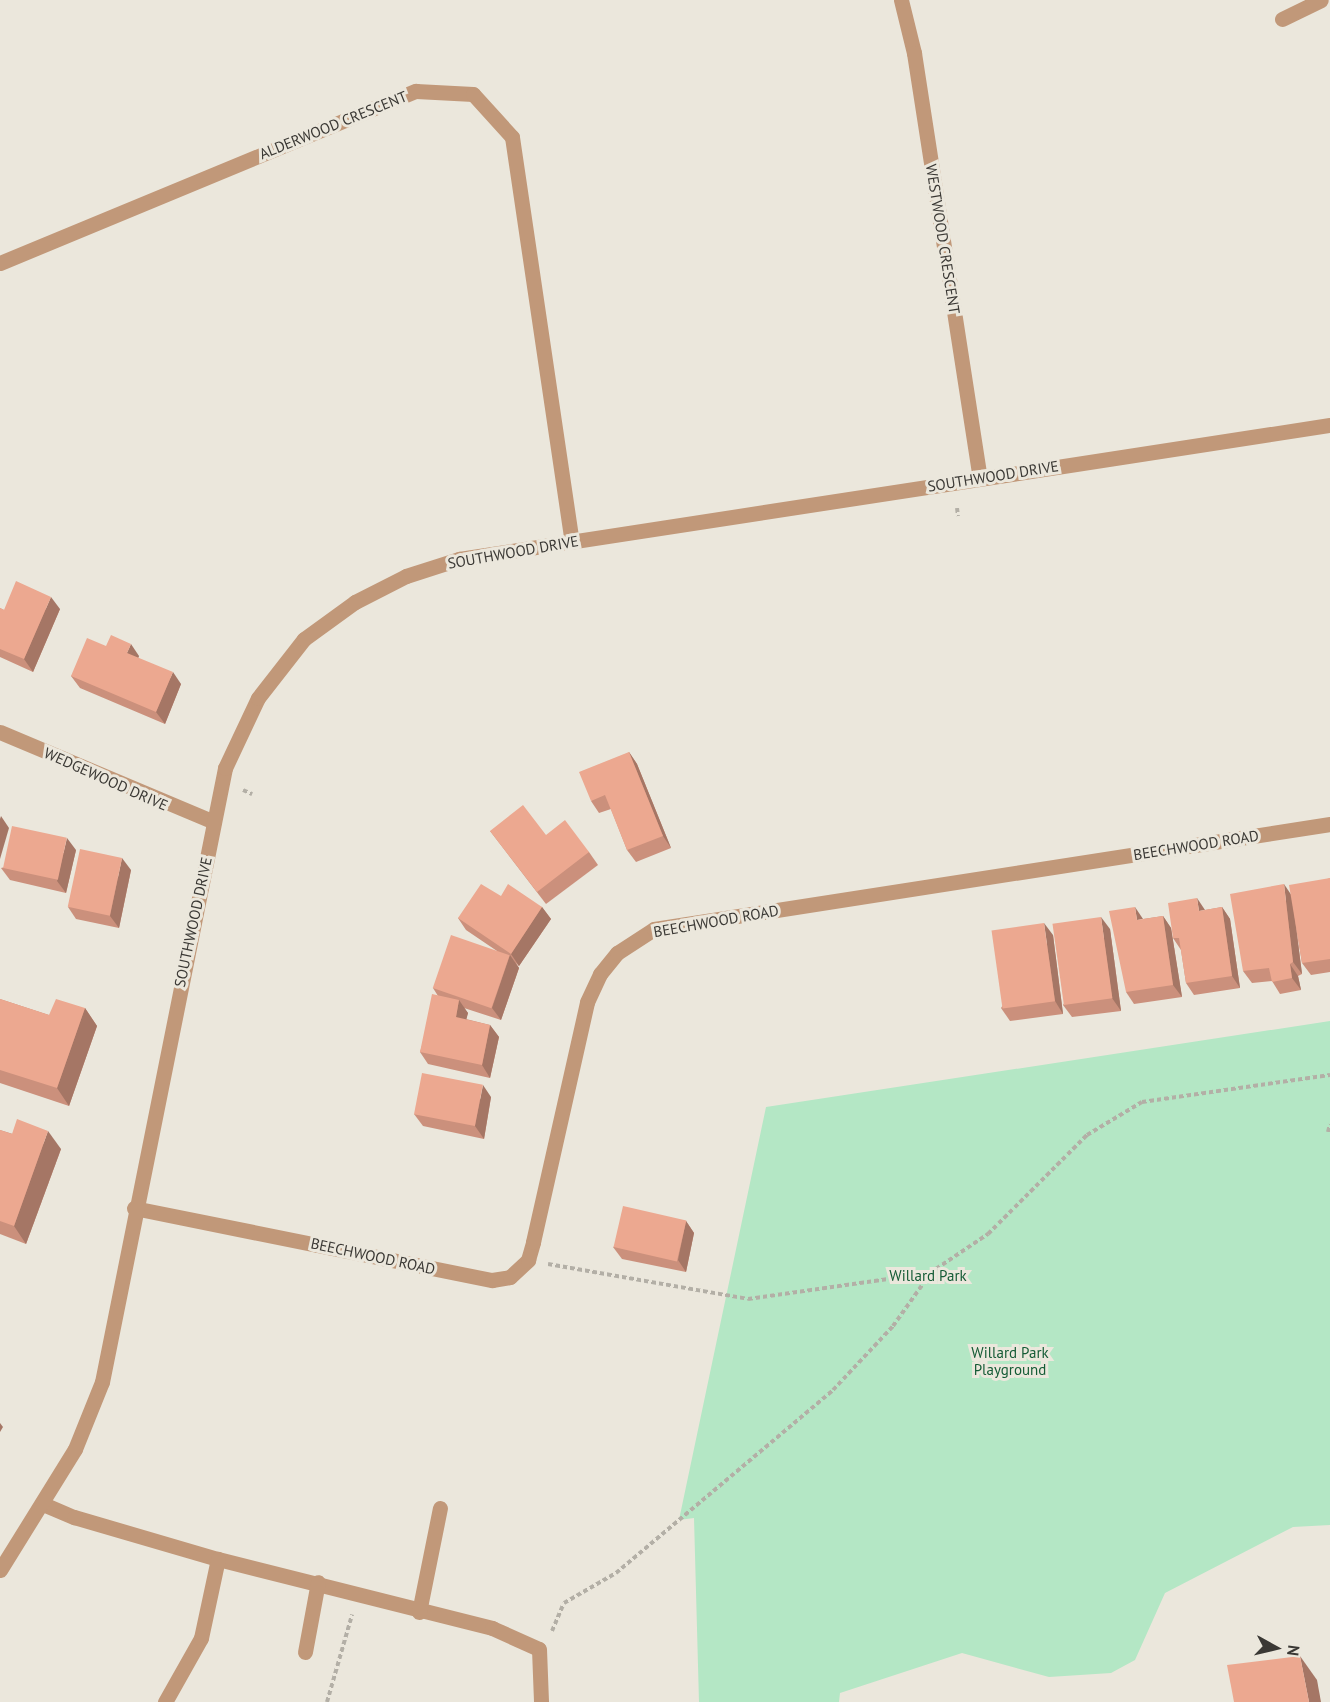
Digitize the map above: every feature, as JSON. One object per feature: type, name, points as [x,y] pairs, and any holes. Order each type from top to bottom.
[{"type":"street","name":"WESTWOOD CRESCENT","points":[[901,0],[914,53],[980,478]]},
{"type":"street","points":[[1282,19],[1321,0]]},
{"type":"street","name":"ALDERWOOD CRESCENT","points":[[0,263],[416,91],[473,94],[512,137],[572,541]]},
{"type":"street","name":"SOUTHWOOD DRIVE","points":[[0,1570],[44,1503],[75,1449],[102,1382],[134,1208],[225,768],[258,698],[304,639],[355,602],[406,576],[459,559],[1330,425]]},
{"type":"street","name":"WEDGEWOOD DRIVE","points":[[0,732],[214,822]]},
{"type":"street","name":"BEECHWOOD ROAD","points":[[134,1208],[492,1280],[510,1277],[528,1260],[587,1002],[600,974],[617,953],[654,929],[1330,824]]},
{"type":"street","points":[[44,1503],[74,1517],[218,1560],[318,1582],[419,1612],[492,1628],[539,1649],[541,1702]]},
{"type":"street","points":[[419,1612],[440,1508]]},
{"type":"street","points":[[165,1702],[201,1638],[218,1560]]},
{"type":"street","points":[[305,1652],[318,1582]]},
{"type":"path","points":[[957,508],[958,516]]},
{"type":"path","points":[[242,789],[252,794]]},
{"type":"path","points":[[539,1649],[557,1624],[564,1603],[615,1573],[833,1390],[893,1326],[930,1273],[987,1234],[1087,1135],[1142,1102],[1330,1075]]},
{"type":"path","points":[[1328,1132],[1330,1124]]},
{"type":"path","points":[[528,1260],[748,1299],[930,1273]]},
{"type":"path","points":[[327,1702],[358,1594]]},
{"type":"green space","name":"Willard Park","points":[[1330,1021],[1330,1525],[1293,1527],[1165,1593],[1135,1660],[1111,1673],[1049,1677],[962,1653],[840,1693],[839,1702],[699,1702],[694,1518],[679,1520],[766,1107]]},
{"type":"building","points":[[16,581],[51,597],[24,659],[0,649],[0,608],[4,610]]},
{"type":"building","points":[[111,635],[131,644],[127,653],[173,672],[156,712],[71,676],[87,638],[106,646]]},
{"type":"building","points":[[629,752],[663,836],[627,850],[605,795],[591,801],[579,772]]},
{"type":"building","points":[[523,805],[546,835],[565,820],[589,852],[537,892],[490,831]]},
{"type":"building","points":[[12,826],[67,838],[58,880],[3,868]]},
{"type":"building","points":[[80,849],[122,858],[110,916],[68,907]]},
{"type":"building","points":[[1330,878],[1330,959],[1302,963],[1289,885]]},
{"type":"building","points":[[481,884],[501,896],[508,884],[542,907],[511,954],[458,918]]},
{"type":"building","points":[[1284,884],[1293,962],[1290,964],[1292,978],[1272,982],[1269,968],[1243,971],[1230,894]]},
{"type":"building","points":[[1197,898],[1199,911],[1222,907],[1232,976],[1186,983],[1179,938],[1173,938],[1168,903]]},
{"type":"building","points":[[1135,907],[1137,920],[1163,916],[1173,985],[1126,992],[1109,911]]},
{"type":"building","points":[[1101,917],[1112,998],[1064,1005],[1052,924]]},
{"type":"building","points":[[1044,923],[1055,1001],[1003,1009],[992,930]]},
{"type":"building","points":[[451,935],[510,955],[491,1008],[433,988]]},
{"type":"building","points":[[432,994],[459,1000],[456,1017],[490,1025],[482,1065],[420,1052]]},
{"type":"building","points":[[0,999],[49,1015],[56,999],[85,1008],[57,1088],[0,1070]]},
{"type":"building","points":[[422,1073],[483,1085],[475,1126],[414,1114]]},
{"type":"building","points":[[17,1119],[48,1131],[14,1226],[0,1221],[0,1130],[12,1134]]},
{"type":"building","points":[[623,1206],[686,1221],[677,1262],[614,1247]]},
{"type":"building","points":[[1300,1656],[1309,1702],[1234,1702],[1227,1665]]},
{"type":"park label","name":"Willard Park Playground","points":[[1010,1360]]}]
